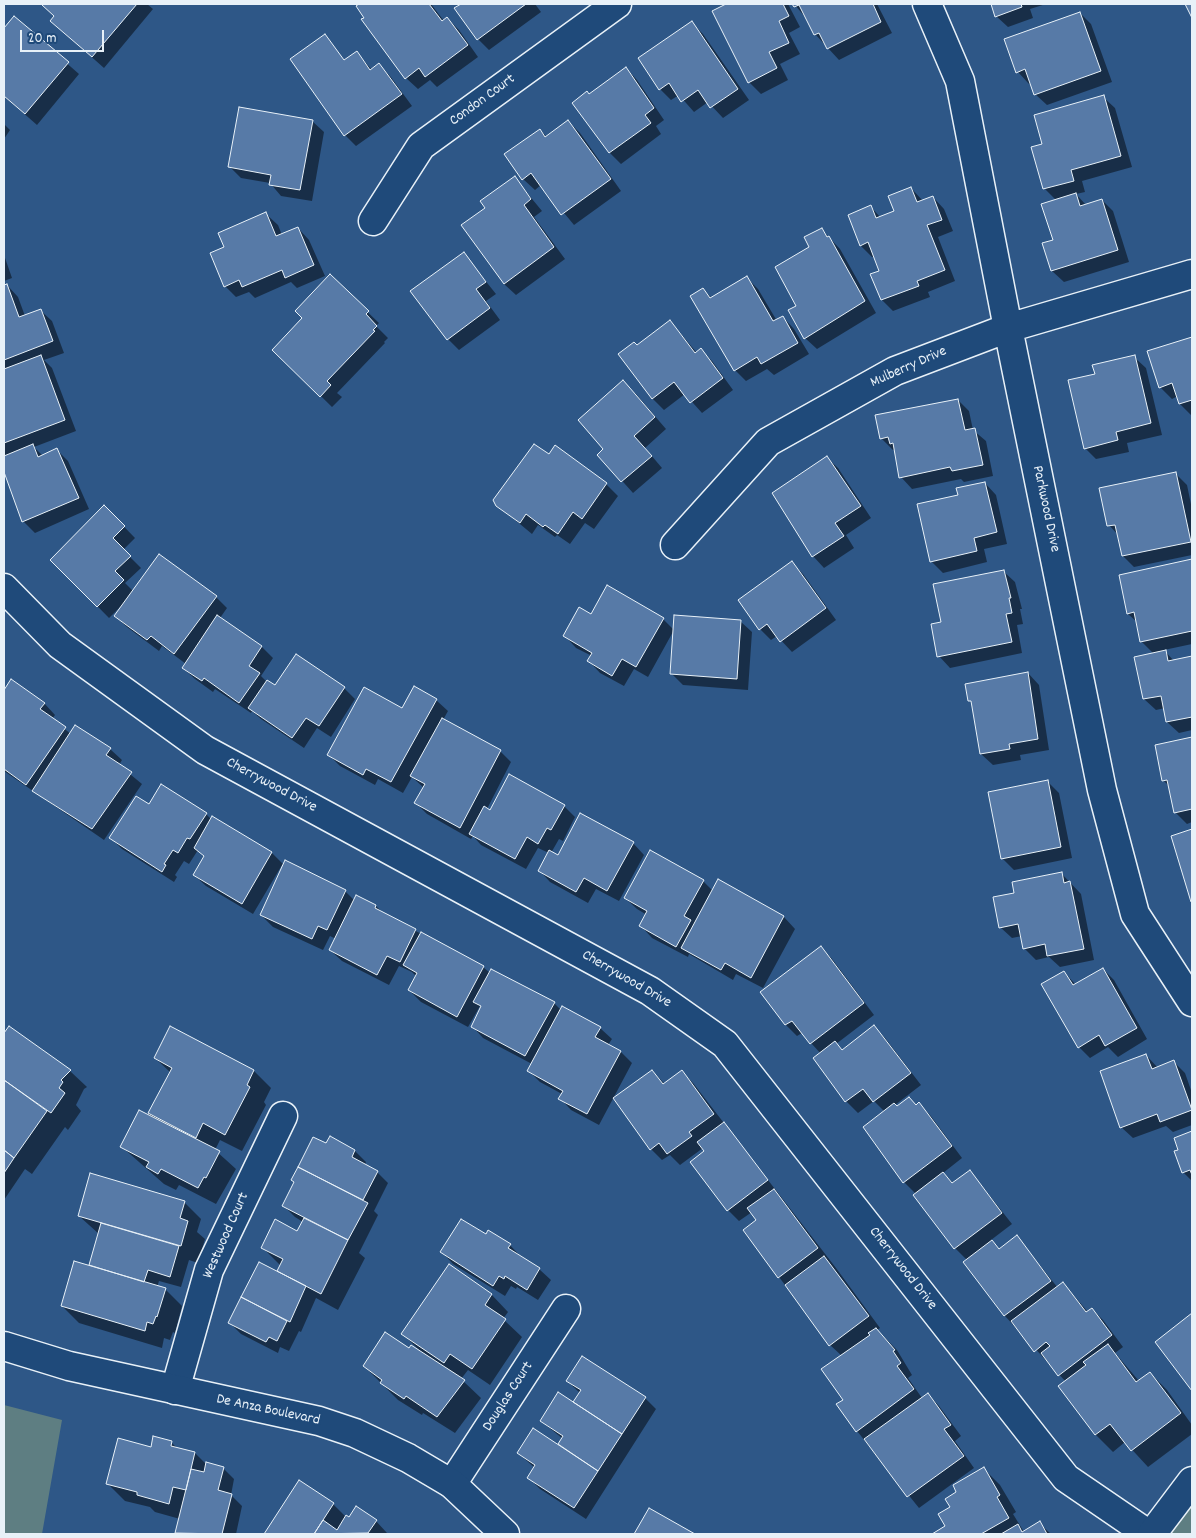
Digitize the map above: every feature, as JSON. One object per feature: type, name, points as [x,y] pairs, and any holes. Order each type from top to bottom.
[{"type":"street","name":"Condon Court","points":[[374,221],[420,146],[617,4]]},
{"type":"street","name":"Parkwood Drive","points":[[927,4],[960,82],[1102,790],[1135,914],[1192,1002]]},
{"type":"street","name":"Mulberry Drive","points":[[675,545],[768,442],[895,371],[1008,328],[1192,274]]},
{"type":"street","name":"Cherrywood Drive","points":[[4,588],[60,645],[205,750],[650,991],[725,1044],[1066,1478],[1148,1534]]},
{"type":"street","name":"Westwood Court","points":[[175,1390],[209,1270],[283,1116]]},
{"type":"street","name":"Douglas Court","points":[[452,1484],[566,1309]]},
{"type":"street","name":"De Anza Boulevard","points":[[4,1346],[69,1366],[319,1421],[354,1432],[408,1458],[452,1484],[505,1534]]},
{"type":"street","points":[[1152,1534],[1192,1481]]},
{"type":"green space","points":[[4,1405],[62,1420],[42,1534],[4,1534]]},
{"type":"green space","points":[[1192,1481],[1192,1534],[1152,1534]]},
{"type":"building","points":[[43,4],[137,4],[92,57],[50,21],[54,16]]},
{"type":"building","points":[[359,4],[429,4],[442,21],[447,17],[468,45],[425,77],[419,68],[405,79],[361,19],[364,18],[356,6]]},
{"type":"building","points":[[461,4],[526,4],[477,40],[454,8]]},
{"type":"building","points":[[726,4],[783,4],[789,16],[779,21],[789,43],[769,52],[777,68],[748,83],[712,11]]},
{"type":"building","points":[[792,4],[873,4],[881,22],[827,49],[819,33],[814,35],[799,5],[794,7]]},
{"type":"building","points":[[991,4],[1021,4],[1022,7],[995,17]]},
{"type":"building","points":[[1185,4],[1192,4],[1192,18]]},
{"type":"building","points":[[1080,12],[1101,71],[1034,95],[1025,69],[1016,73],[1004,39]]},
{"type":"building","points":[[14,16],[69,62],[25,114],[4,96],[4,28]]},
{"type":"building","points":[[692,21],[738,89],[710,108],[698,90],[681,102],[669,83],[659,90],[638,58]]},
{"type":"building","points":[[325,34],[344,60],[357,51],[370,70],[379,63],[402,94],[344,136],[290,59]]},
{"type":"building","points":[[626,67],[654,108],[645,115],[651,123],[609,153],[572,103],[587,91],[589,94]]},
{"type":"building","points":[[1104,95],[1121,156],[1071,170],[1074,181],[1043,189],[1031,147],[1042,144],[1034,115]]},
{"type":"building","points":[[239,107],[313,120],[300,190],[269,185],[271,175],[228,167]]},
{"type":"building","points":[[568,120],[611,179],[561,215],[531,173],[522,180],[504,154],[540,129],[545,137]]},
{"type":"building","points":[[515,176],[531,199],[524,205],[554,247],[504,284],[461,225],[485,208],[480,201]]},
{"type":"building","points":[[911,187],[917,202],[933,196],[942,220],[927,225],[945,270],[917,281],[919,286],[881,300],[870,274],[879,271],[868,242],[860,246],[848,215],[871,205],[876,218],[894,211],[888,196]]},
{"type":"building","points":[[1076,193],[1080,206],[1102,199],[1118,250],[1051,271],[1042,243],[1053,240],[1041,204]]},
{"type":"building","points":[[266,212],[276,236],[298,227],[314,265],[285,278],[282,270],[242,287],[239,280],[224,287],[210,253],[224,247],[218,233]]},
{"type":"building","points":[[822,228],[827,237],[829,236],[865,301],[804,339],[788,310],[796,306],[775,267],[809,247],[804,237]]},
{"type":"building","points":[[464,252],[486,282],[476,289],[490,308],[447,340],[410,291]]},
{"type":"building","points":[[330,274],[369,311],[366,314],[377,326],[373,330],[375,331],[327,381],[331,385],[320,397],[272,350],[302,318],[295,311]]},
{"type":"building","points":[[747,276],[773,321],[783,316],[798,343],[761,364],[757,357],[734,371],[690,296],[703,288],[710,298]]},
{"type":"building","points":[[7,284],[19,317],[41,309],[53,341],[4,360],[4,285]]},
{"type":"building","points":[[670,320],[695,353],[701,348],[723,378],[690,403],[674,382],[652,399],[618,354],[634,342],[637,345]]},
{"type":"building","points":[[1192,337],[1192,400],[1179,404],[1172,383],[1159,388],[1147,351]]},
{"type":"building","points":[[41,355],[65,420],[4,443],[4,369]]},
{"type":"building","points":[[1135,355],[1151,423],[1116,432],[1118,440],[1084,449],[1068,380],[1095,374],[1092,365]]},
{"type":"building","points":[[623,380],[655,417],[634,436],[652,456],[621,482],[597,455],[603,449],[578,420]]},
{"type":"building","points":[[958,399],[965,430],[975,428],[983,465],[952,471],[950,467],[899,478],[893,443],[890,444],[888,437],[880,439],[875,415]]},
{"type":"building","points":[[33,444],[38,457],[57,448],[79,498],[22,522],[4,472],[4,456]]},
{"type":"building","points":[[534,444],[549,454],[555,445],[607,483],[582,519],[573,512],[558,534],[545,525],[543,527],[526,514],[520,523],[496,506],[493,500]]},
{"type":"building","points":[[827,456],[861,506],[835,523],[844,536],[812,557],[772,493]]},
{"type":"building","points":[[1176,472],[1191,542],[1122,556],[1115,525],[1107,526],[1099,488]]},
{"type":"building","points":[[985,482],[997,532],[974,538],[977,551],[930,562],[917,504],[958,495],[956,488]]},
{"type":"building","points":[[104,505],[125,526],[113,538],[131,556],[115,571],[124,580],[97,607],[50,560]]},
{"type":"building","points":[[159,554],[217,596],[174,654],[151,636],[147,640],[114,616]]},
{"type":"building","points":[[1192,559],[1192,631],[1140,642],[1134,612],[1127,614],[1119,575]]},
{"type":"building","points":[[792,561],[826,608],[780,642],[767,624],[759,630],[738,600]]},
{"type":"building","points":[[1004,570],[1011,598],[1009,598],[1012,613],[1006,614],[1012,642],[937,657],[931,624],[941,622],[933,584]]},
{"type":"building","points":[[607,585],[664,618],[636,667],[622,659],[612,676],[587,661],[592,653],[563,636],[579,607],[591,614]]},
{"type":"building","points":[[217,615],[262,646],[249,666],[260,673],[239,703],[204,678],[202,681],[182,668]]},
{"type":"building","points":[[674,615],[741,620],[737,679],[670,674]]},
{"type":"building","points":[[1166,650],[1168,661],[1192,656],[1192,717],[1166,722],[1161,696],[1143,699],[1134,657]]},
{"type":"building","points":[[296,654],[345,687],[319,726],[306,718],[292,738],[248,708],[267,680],[275,685]]},
{"type":"building","points":[[1028,672],[1038,739],[1009,744],[1010,749],[980,754],[971,701],[968,701],[965,684]]},
{"type":"building","points":[[11,679],[45,703],[40,709],[66,727],[26,785],[4,769],[4,690]]},
{"type":"building","points":[[414,686],[437,699],[391,782],[366,769],[363,775],[327,755],[364,687],[402,708]]},
{"type":"building","points":[[442,718],[501,750],[460,828],[414,803],[425,784],[410,776]]},
{"type":"building","points":[[75,725],[111,748],[106,755],[132,772],[92,829],[32,791]]},
{"type":"building","points":[[1192,737],[1192,809],[1174,813],[1167,780],[1162,781],[1155,745]]},
{"type":"building","points":[[509,774],[565,805],[551,830],[547,828],[538,844],[527,837],[515,859],[469,834],[484,806],[490,810]]},
{"type":"building","points":[[1048,780],[1061,847],[1001,859],[988,792]]},
{"type":"building","points":[[161,784],[207,813],[190,839],[187,838],[178,853],[173,850],[164,864],[166,865],[162,872],[109,838],[136,796],[149,804]]},
{"type":"building","points":[[580,813],[634,842],[607,891],[584,878],[576,892],[538,871],[549,850],[558,855]]},
{"type":"building","points":[[212,816],[272,852],[242,904],[193,875],[204,856],[194,848]]},
{"type":"building","points":[[1192,829],[1192,902],[1191,902],[1171,836]]},
{"type":"building","points":[[650,850],[704,880],[684,916],[691,920],[676,947],[639,926],[647,911],[624,898]]},
{"type":"building","points":[[285,860],[346,890],[327,930],[318,926],[312,939],[260,915]]},
{"type":"building","points":[[1062,872],[1064,883],[1070,881],[1084,949],[1047,956],[1045,944],[1023,949],[1018,924],[999,928],[993,897],[1014,893],[1012,882]]},
{"type":"building","points":[[718,879],[784,916],[751,978],[725,963],[721,970],[681,948]]},
{"type":"building","points":[[356,895],[376,905],[375,908],[416,929],[400,962],[387,956],[377,975],[329,950]]},
{"type":"building","points":[[421,932],[484,966],[457,1017],[408,990],[417,973],[403,965]]},
{"type":"building","points":[[821,946],[864,1003],[810,1044],[792,1021],[785,1025],[760,992]]},
{"type":"building","points":[[1103,968],[1137,1028],[1105,1046],[1099,1035],[1078,1048],[1041,984],[1064,971],[1073,985]]},
{"type":"building","points":[[491,969],[555,1002],[525,1056],[471,1027],[481,1006],[473,1002]]},
{"type":"building","points":[[562,1006],[601,1027],[595,1037],[621,1051],[587,1114],[558,1099],[563,1091],[527,1071]]},
{"type":"building","points":[[874,1025],[911,1073],[873,1102],[863,1089],[845,1102],[813,1058],[835,1041],[842,1050]]},
{"type":"building","points":[[9,1026],[71,1070],[61,1080],[63,1082],[59,1088],[65,1093],[51,1113],[4,1080],[4,1033]]},
{"type":"building","points":[[170,1026],[254,1070],[247,1085],[250,1087],[225,1135],[203,1123],[196,1138],[148,1113],[172,1068],[154,1058]]},
{"type":"building","points":[[1146,1054],[1152,1069],[1174,1060],[1192,1110],[1160,1122],[1157,1114],[1120,1128],[1100,1071]]},
{"type":"building","points":[[652,1070],[663,1084],[682,1070],[714,1114],[689,1132],[692,1136],[667,1154],[659,1143],[650,1150],[613,1098]]},
{"type":"building","points":[[4,1080],[47,1111],[14,1158],[4,1150]]},
{"type":"building","points":[[909,1097],[916,1105],[919,1102],[952,1146],[903,1183],[863,1127],[894,1103],[897,1106]]},
{"type":"building","points":[[139,1110],[220,1151],[206,1178],[204,1177],[198,1188],[161,1169],[158,1174],[146,1167],[149,1162],[120,1147]]},
{"type":"building","points":[[724,1122],[768,1180],[727,1211],[690,1162],[704,1151],[697,1142]]},
{"type":"building","points":[[1192,1131],[1192,1175],[1190,1170],[1182,1173],[1174,1151],[1178,1150],[1174,1138]]},
{"type":"building","points":[[330,1136],[355,1150],[352,1157],[378,1171],[363,1200],[298,1167],[313,1137],[326,1143]]},
{"type":"building","points":[[4,1150],[14,1158],[4,1173]]},
{"type":"building","points":[[298,1167],[368,1203],[348,1240],[282,1206],[294,1182],[291,1180]]},
{"type":"building","points":[[970,1170],[1002,1213],[954,1249],[913,1195],[943,1172],[952,1183]]},
{"type":"building","points":[[90,1173],[185,1201],[180,1218],[188,1221],[181,1246],[78,1216]]},
{"type":"building","points":[[774,1189],[818,1248],[778,1278],[743,1230],[756,1220],[747,1208]]},
{"type":"building","points":[[304,1218],[348,1240],[321,1294],[277,1271],[283,1259],[261,1248],[275,1219],[297,1231]]},
{"type":"building","points":[[461,1219],[486,1234],[488,1230],[511,1244],[508,1248],[540,1268],[527,1290],[505,1276],[504,1279],[499,1276],[493,1286],[440,1252]]},
{"type":"building","points":[[101,1223],[179,1246],[170,1277],[148,1270],[144,1282],[89,1265]]},
{"type":"building","points":[[1017,1235],[1051,1281],[1004,1316],[963,1262],[992,1240],[999,1249]]},
{"type":"building","points":[[824,1256],[869,1316],[829,1346],[785,1285]]},
{"type":"building","points":[[74,1261],[166,1288],[153,1324],[147,1322],[145,1331],[61,1306]]},
{"type":"building","points":[[259,1262],[306,1286],[290,1322],[241,1297]]},
{"type":"building","points":[[449,1264],[492,1294],[485,1305],[506,1319],[472,1369],[450,1354],[444,1363],[401,1334]]},
{"type":"building","points":[[1063,1282],[1086,1312],[1092,1308],[1112,1335],[1058,1376],[1041,1353],[1050,1346],[1046,1342],[1034,1352],[1011,1321]]},
{"type":"building","points":[[241,1297],[287,1321],[277,1341],[269,1337],[266,1342],[228,1323]]},
{"type":"building","points":[[1192,1313],[1192,1391],[1155,1342]]},
{"type":"building","points":[[876,1328],[895,1350],[893,1351],[901,1363],[897,1366],[914,1389],[856,1432],[836,1404],[843,1400],[821,1369],[870,1335],[868,1333]]},
{"type":"building","points":[[385,1332],[409,1348],[411,1345],[465,1380],[437,1417],[406,1396],[404,1399],[380,1383],[382,1380],[363,1366]]},
{"type":"building","points":[[1108,1344],[1136,1382],[1150,1372],[1181,1413],[1131,1451],[1110,1424],[1095,1435],[1058,1386],[1086,1365],[1083,1362]]},
{"type":"building","points":[[582,1356],[646,1397],[622,1434],[573,1402],[581,1390],[566,1381]]},
{"type":"building","points":[[558,1392],[622,1434],[598,1471],[558,1444],[563,1436],[540,1421]]},
{"type":"building","points":[[928,1393],[951,1425],[944,1429],[964,1456],[907,1497],[864,1439]]},
{"type":"building","points":[[533,1428],[598,1471],[574,1508],[527,1478],[535,1465],[517,1453]]},
{"type":"building","points":[[153,1436],[172,1441],[171,1446],[195,1452],[186,1490],[173,1487],[169,1504],[137,1495],[137,1492],[106,1484],[118,1438],[151,1447]]},
{"type":"building","points":[[206,1462],[224,1467],[218,1490],[232,1494],[222,1534],[175,1533],[191,1469],[204,1472]]},
{"type":"building","points":[[984,1467],[1000,1495],[997,1497],[1009,1518],[981,1534],[932,1534],[945,1526],[938,1514],[950,1507],[945,1499],[956,1492],[953,1485]]},
{"type":"building","points":[[299,1480],[334,1503],[314,1534],[264,1534]]},
{"type":"building","points":[[356,1506],[377,1520],[368,1533],[314,1534],[323,1520],[337,1530],[346,1515],[349,1517]]},
{"type":"building","points":[[649,1508],[695,1534],[634,1534]]},
{"type":"building","points":[[1040,1521],[1047,1534],[1001,1534],[1018,1524],[1022,1532]]}]
